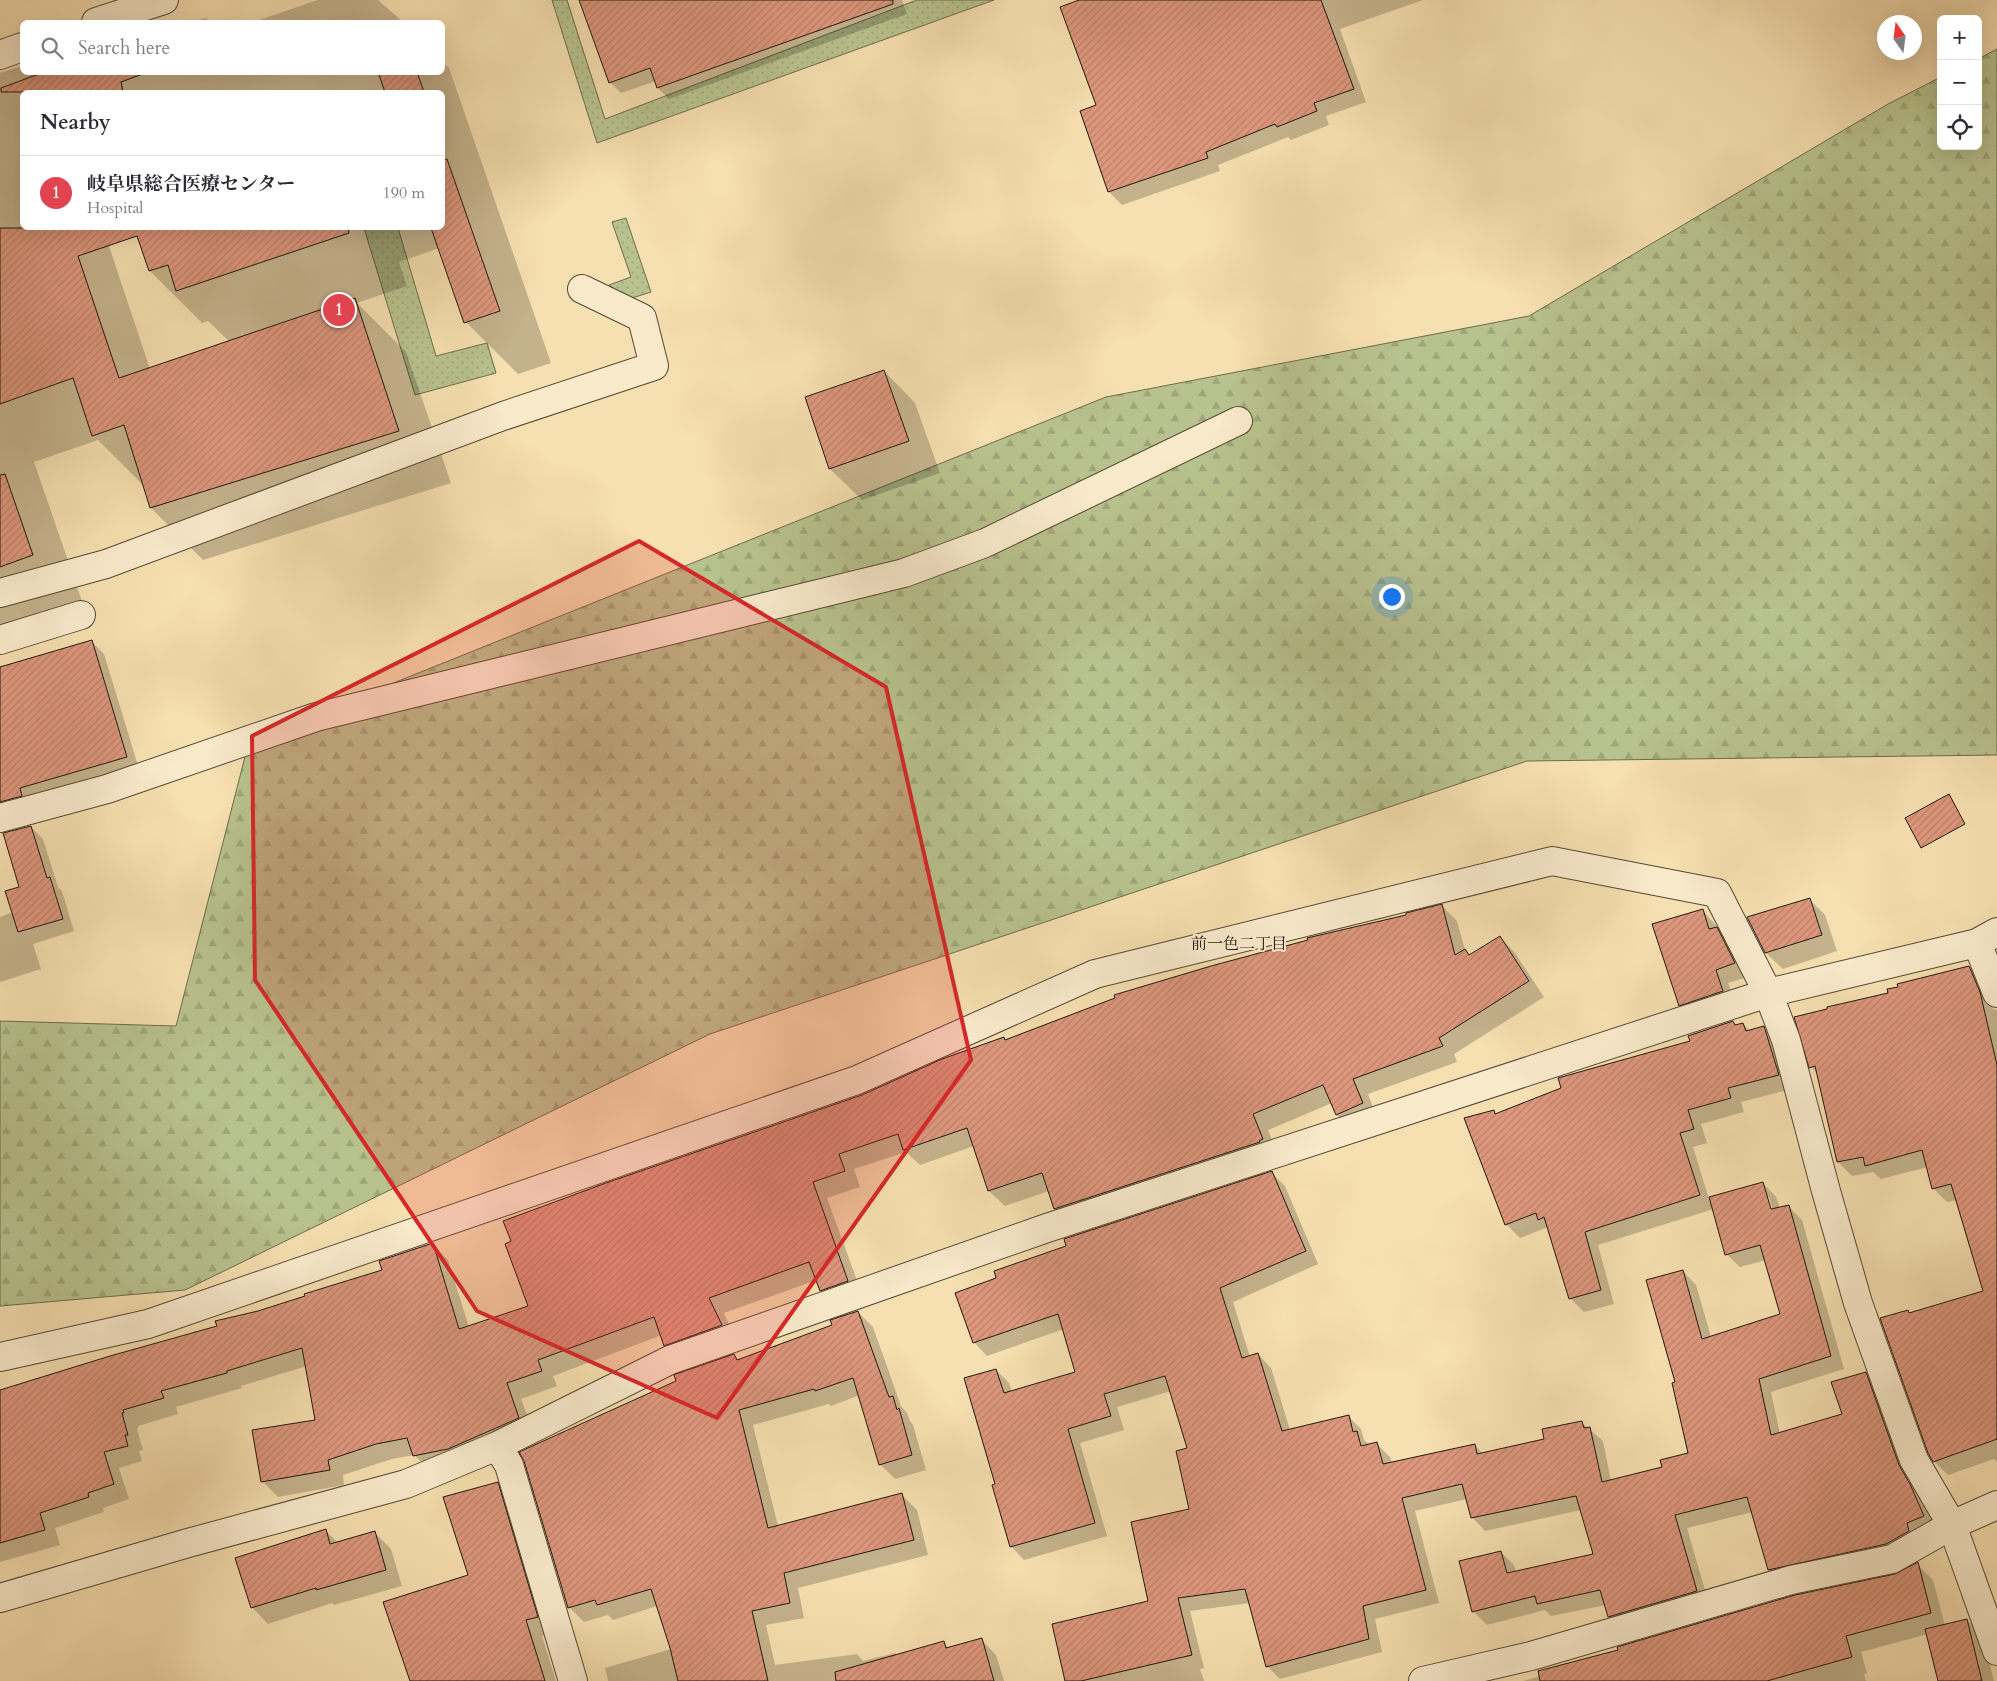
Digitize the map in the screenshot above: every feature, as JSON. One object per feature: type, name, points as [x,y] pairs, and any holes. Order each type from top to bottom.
[{"type":"street","points":[[102,20],[164,0]]},
{"type":"street","points":[[0,54],[20,48]]},
{"type":"street","points":[[0,594],[106,564],[503,416],[654,366],[642,318],[582,289]]},
{"type":"street","points":[[0,818],[107,789],[316,717],[904,573],[985,543],[1238,421]]},
{"type":"street","points":[[0,640],[80,615]]},
{"type":"street","points":[[0,1357],[148,1324],[857,1080],[1095,974],[1552,861],[1718,893],[1768,993],[1786,1040],[1858,1303],[1914,1460],[1952,1525],[1997,1651]]},
{"type":"street","points":[[0,1598],[188,1543],[406,1484],[497,1446],[670,1360],[1047,1228],[1768,993],[1987,937],[1997,993]]},
{"type":"street","points":[[497,1446],[509,1465],[573,1681]]},
{"type":"street","points":[[1430,1680],[1531,1656],[1791,1580],[1892,1559],[1952,1525],[1997,1505]]},
{"type":"highlighted area","points":[[639,541],[886,687],[971,1060],[717,1418],[477,1311],[255,980],[252,736]]},
{"type":"green space","points":[[552,0],[567,0],[605,119],[917,0],[994,0],[597,143]]},
{"type":"green space","points":[[1997,49],[1997,755],[1527,761],[710,1034],[185,1290],[0,1306],[0,1021],[176,1026],[249,741],[1106,397],[1529,316],[1888,104],[1937,79],[1937,150],[1982,150],[1982,57]]},
{"type":"green space","points":[[626,218],[651,292],[629,299],[609,285],[631,277],[612,222]]},
{"type":"green space","points":[[365,230],[399,230],[436,356],[487,343],[496,373],[415,395]]},
{"type":"building","points":[[579,0],[893,0],[893,4],[657,88],[650,68],[609,83]]},
{"type":"building","points":[[1079,0],[1321,0],[1354,89],[1314,103],[1317,111],[1277,127],[1275,124],[1206,152],[1208,158],[1108,192],[1080,111],[1096,105],[1060,7]]},
{"type":"building","points":[[36,75],[140,75],[121,82],[123,90],[20,90],[20,92],[1,92],[1,88]]},
{"type":"building","points":[[379,75],[418,75],[423,90],[384,90]]},
{"type":"building","points":[[445,159],[447,159],[500,311],[464,323],[432,230],[445,230]]},
{"type":"building","points":[[0,228],[20,228],[20,230],[348,230],[349,233],[176,291],[168,265],[149,271],[137,236],[78,256],[119,378],[355,298],[399,431],[150,508],[124,425],[92,436],[73,378],[0,404]]},
{"type":"building","points":[[884,370],[909,441],[829,469],[805,397]]},
{"type":"building","points":[[5,474],[33,555],[0,567],[0,475]]},
{"type":"building","points":[[92,640],[127,757],[20,788],[22,796],[0,802],[0,667]]},
{"type":"building","points":[[1949,794],[1965,824],[1921,848],[1905,818]]},
{"type":"building","points":[[31,826],[47,878],[50,877],[63,919],[18,932],[5,891],[19,887],[3,833]]},
{"type":"building","points":[[1810,898],[1822,935],[1765,953],[1747,917]]},
{"type":"building","points":[[1442,904],[1455,955],[1465,949],[1469,955],[1500,936],[1529,981],[1439,1038],[1443,1046],[1353,1079],[1363,1103],[1336,1115],[1323,1085],[1253,1114],[1263,1139],[1260,1142],[1054,1209],[1042,1173],[988,1191],[967,1128],[903,1150],[898,1134],[839,1154],[845,1171],[813,1182],[848,1281],[820,1291],[809,1262],[709,1298],[722,1325],[664,1346],[654,1317],[538,1360],[542,1371],[507,1383],[519,1418],[448,1449],[413,1456],[407,1438],[376,1444],[328,1460],[330,1470],[261,1482],[252,1430],[315,1420],[302,1348],[227,1371],[227,1373],[161,1391],[164,1398],[123,1410],[124,1413],[122,1413],[128,1435],[125,1435],[128,1446],[104,1452],[114,1484],[88,1493],[89,1497],[40,1513],[45,1530],[0,1543],[0,1390],[217,1326],[215,1321],[258,1311],[305,1296],[304,1294],[382,1270],[379,1261],[433,1243],[459,1329],[528,1306],[505,1244],[511,1241],[503,1221],[606,1183],[862,1095],[942,1059],[1004,1037],[1005,1040],[1115,998],[1114,995],[1308,940],[1307,938],[1406,915],[1406,913]]},
{"type":"building","points":[[1703,909],[1709,929],[1717,927],[1735,963],[1716,970],[1723,991],[1679,1006],[1652,924]]},
{"type":"building","points":[[1969,966],[1980,992],[1997,1065],[1997,1439],[1933,1462],[1928,1453],[1880,1318],[1908,1310],[1909,1313],[1983,1291],[1951,1184],[1932,1189],[1922,1150],[1865,1166],[1863,1157],[1837,1162],[1815,1066],[1809,1068],[1794,1017],[1827,1009],[1827,1007],[1888,993],[1887,989],[1898,987],[1897,984]]},
{"type":"building","points":[[1733,1021],[1735,1025],[1743,1023],[1746,1031],[1764,1026],[1779,1075],[1728,1088],[1731,1098],[1688,1110],[1694,1129],[1680,1133],[1700,1195],[1585,1232],[1601,1290],[1569,1299],[1544,1217],[1538,1220],[1536,1213],[1505,1225],[1464,1118],[1494,1110],[1495,1114],[1561,1088],[1558,1078],[1690,1041],[1688,1036]]},
{"type":"building","points":[[1272,1171],[1306,1251],[1220,1288],[1242,1358],[1258,1353],[1282,1431],[1349,1415],[1353,1432],[1357,1431],[1361,1446],[1377,1442],[1383,1464],[1475,1444],[1477,1454],[1544,1439],[1542,1429],[1582,1421],[1584,1428],[1590,1427],[1602,1482],[1662,1467],[1660,1460],[1688,1453],[1672,1383],[1675,1382],[1646,1280],[1683,1270],[1702,1339],[1780,1314],[1760,1245],[1725,1255],[1709,1197],[1763,1182],[1771,1209],[1789,1205],[1831,1356],[1759,1379],[1771,1435],[1842,1414],[1831,1382],[1866,1372],[1899,1465],[1910,1484],[1924,1516],[1907,1523],[1909,1531],[1886,1544],[1768,1570],[1747,1497],[1675,1515],[1697,1591],[1608,1617],[1600,1590],[1537,1604],[1535,1596],[1472,1612],[1459,1561],[1501,1551],[1507,1573],[1593,1554],[1576,1496],[1471,1518],[1462,1484],[1402,1498],[1426,1590],[1363,1606],[1369,1639],[1266,1667],[1245,1589],[1178,1598],[1192,1655],[1081,1681],[1065,1681],[1052,1624],[1148,1601],[1131,1522],[1189,1509],[1176,1451],[1187,1448],[1165,1376],[1104,1394],[1111,1416],[1068,1429],[1095,1523],[1010,1547],[992,1485],[995,1484],[964,1378],[996,1369],[1004,1393],[1075,1372],[1058,1314],[973,1343],[955,1293],[996,1278],[994,1271],[1066,1246],[1064,1239]]},
{"type":"building","points":[[858,1311],[889,1397],[893,1396],[897,1410],[899,1408],[912,1455],[879,1465],[853,1378],[815,1391],[814,1389],[739,1410],[768,1528],[902,1493],[914,1540],[784,1573],[790,1603],[752,1611],[768,1681],[678,1681],[670,1648],[651,1589],[597,1605],[595,1600],[568,1608],[524,1461],[519,1452],[676,1381],[674,1375],[676,1374],[734,1354],[737,1360],[832,1325],[830,1320]]},
{"type":"building","points":[[498,1482],[538,1617],[526,1620],[545,1681],[410,1681],[383,1602],[468,1575],[443,1497]]},
{"type":"building","points":[[326,1529],[330,1544],[375,1531],[386,1570],[316,1590],[316,1588],[251,1608],[235,1558]]},
{"type":"building","points":[[1918,1562],[1931,1613],[1846,1636],[1852,1657],[1767,1681],[1540,1681],[1538,1671],[1618,1650],[1617,1647],[1795,1595],[1895,1574]]},
{"type":"building","points":[[1967,1619],[1982,1681],[1938,1681],[1925,1629]]},
{"type":"building","points":[[982,1638],[994,1681],[836,1681],[835,1672],[944,1641],[946,1648]]},
{"type":"place","name":"岐阜県総合医療センター","points":[[339,310]]},
{"type":"district","name":"前一色二丁目","points":[[1239,943]]}]
